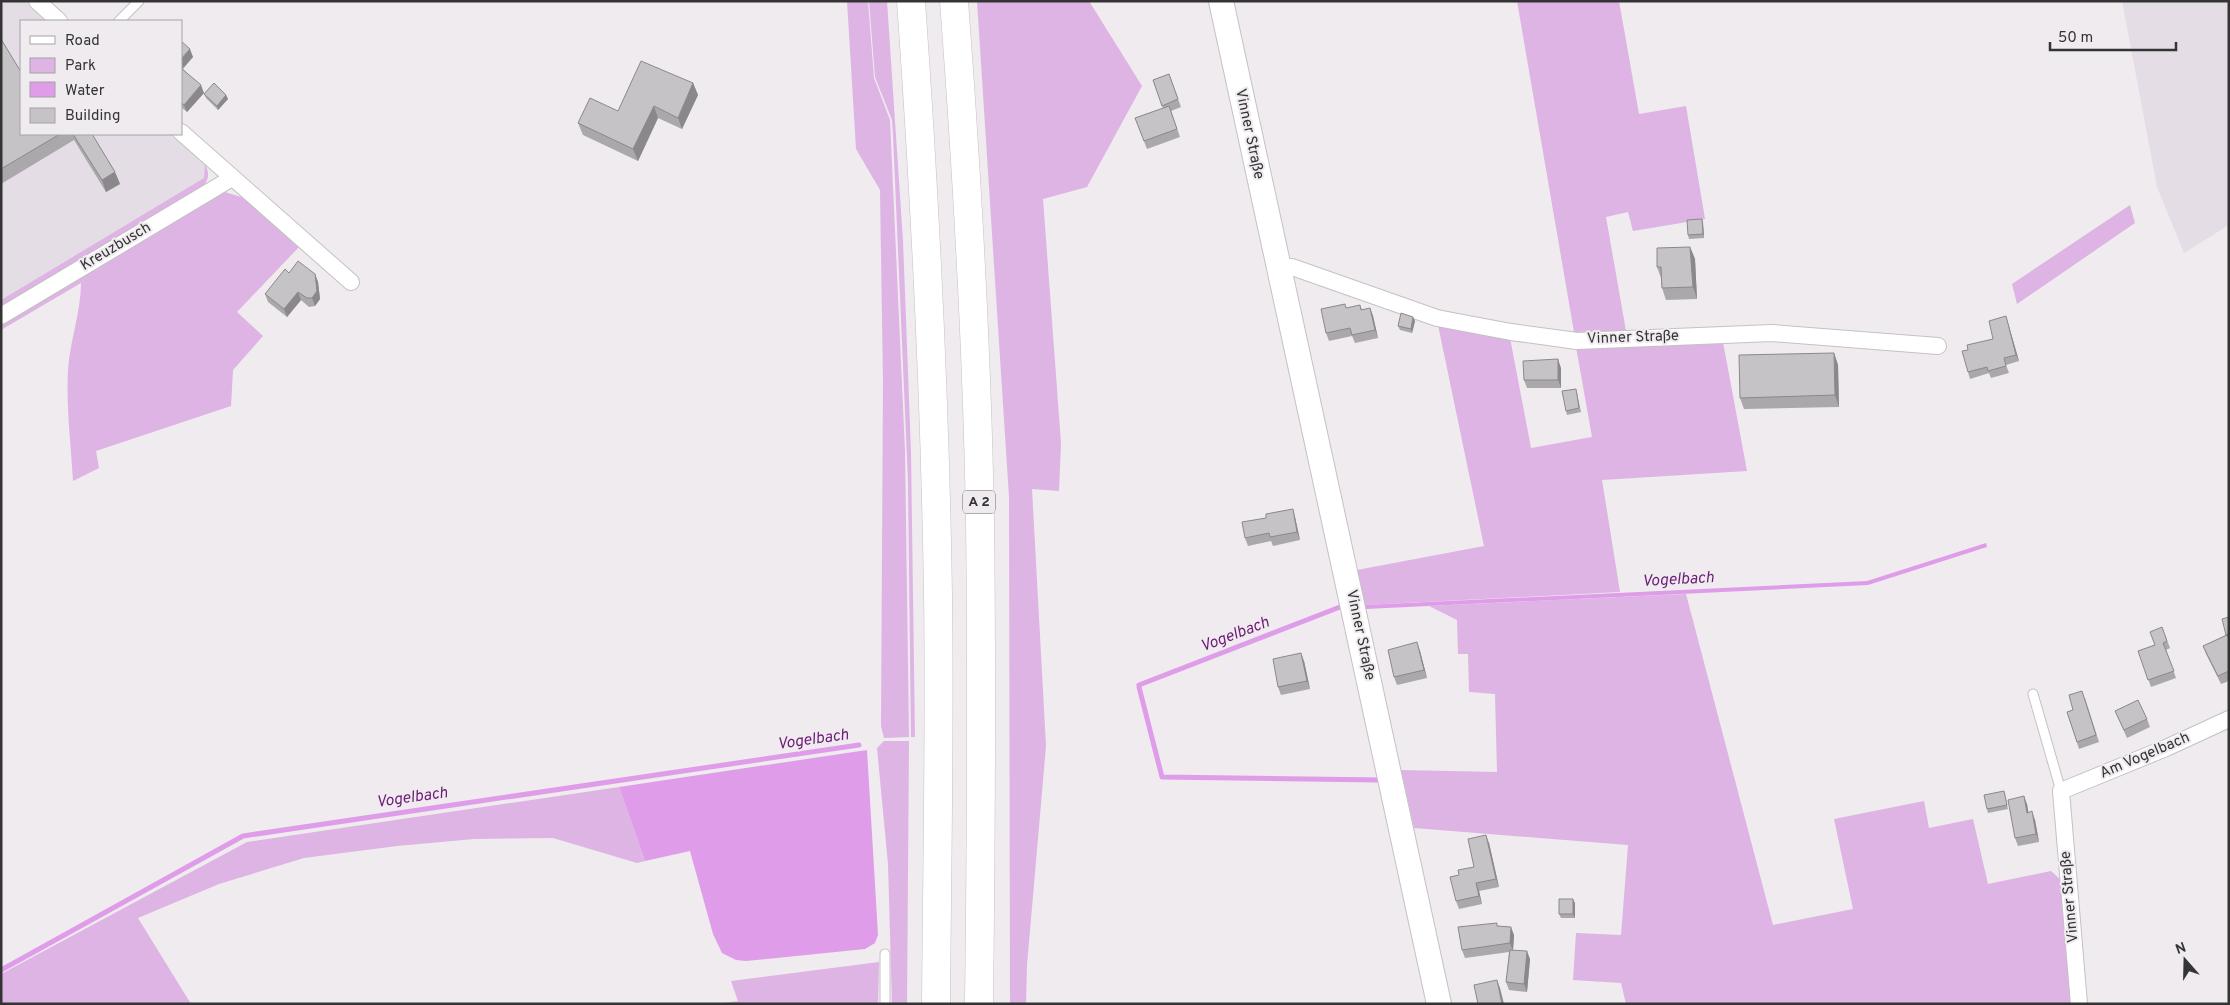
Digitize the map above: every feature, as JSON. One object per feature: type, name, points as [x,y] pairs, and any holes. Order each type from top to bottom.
[{"type":"highway","points":[[911,1],[925,234],[937,569],[939,734],[936,1004]]},
{"type":"highway","name":"A 2","points":[[954,1],[968,212],[980,517],[982,698],[979,1004]]},
{"type":"street","points":[[37,1],[58,20]]},
{"type":"street","name":"Vinner Straße","points":[[1220,1],[1439,1004]]},
{"type":"street","points":[[182,133],[351,282]]},
{"type":"street","name":"Kreuzbusch","points":[[1,316],[232,178]]},
{"type":"street","name":"Vinner Straße","points":[[1278,266],[1292,267],[1437,318],[1511,332],[1577,341],[1772,333],[1938,346]]},
{"type":"street","name":"Am Vogelbach","points":[[2061,791],[2166,748],[2229,719]]},
{"type":"street","name":"Vinner Straße","points":[[2061,791],[2078,1004]]},
{"type":"lane","points":[[120,20],[139,1]]},
{"type":"lane","points":[[2032,694],[2061,791]]},
{"type":"lane","points":[[885,1004],[886,954]]},
{"type":"shaded area","points":[[1,1],[25,1],[47,20],[20,20],[20,135],[173,135],[205,163],[204,178],[1,300]]},
{"type":"shaded area","points":[[2122,1],[2229,1],[2229,225],[2184,253],[2157,187]]},
{"type":"green space","points":[[847,1],[868,1],[874,78],[890,120],[905,451],[909,737],[884,738],[881,726],[883,382],[880,190],[856,149]]},
{"type":"green space","points":[[869,1],[887,1],[903,241],[911,452],[915,737],[911,737],[908,481],[893,135],[892,120],[875,77]]},
{"type":"green space","points":[[977,1],[1089,1],[1142,86],[1087,187],[1043,199],[1061,443],[1059,491],[1032,489],[1046,746],[1027,965],[1026,1004],[1010,1004],[1009,497]]},
{"type":"green space","points":[[1517,1],[1619,1],[1639,114],[1686,106],[1705,219],[1633,231],[1628,212],[1606,217],[1626,331],[1574,332]]},
{"type":"green space","points":[[205,163],[208,179],[198,192],[1,310],[1,300],[204,178]]},
{"type":"green space","points":[[225,192],[244,198],[299,247],[237,312],[263,336],[233,370],[231,406],[96,451],[99,468],[73,481],[68,412],[68,370],[81,294],[81,283],[1,330],[1,323],[213,195]]},
{"type":"green space","points":[[2130,205],[2135,223],[2017,304],[2012,284]]},
{"type":"green space","points":[[1438,325],[1510,338],[1531,448],[1592,437],[1576,347],[1723,342],[1747,471],[1602,480],[1620,592],[1365,605],[1357,570],[1484,546]]},
{"type":"green space","points":[[1686,594],[1773,925],[1853,909],[1834,819],[1924,801],[1929,828],[1973,819],[1988,884],[2051,871],[2062,881],[2073,1004],[1626,1004],[1621,983],[1573,980],[1576,933],[1621,935],[1628,845],[1414,828],[1401,770],[1497,772],[1495,694],[1469,692],[1468,654],[1458,654],[1457,620],[1429,606]]},
{"type":"green space","points":[[884,741],[909,741],[907,1004],[892,1004],[888,864],[877,748]]},
{"type":"green space","points":[[619,787],[645,861],[637,863],[553,838],[474,839],[397,846],[304,858],[219,884],[138,918],[191,1004],[1,1004],[1,974],[247,842]]},
{"type":"green space","points":[[879,962],[878,1004],[717,1004],[738,1001],[731,981]]},
{"type":"water","points":[[1986,543],[1987,547],[1868,585],[1366,609],[1365,605],[1867,581]]},
{"type":"water","points":[[867,750],[878,935],[875,943],[865,949],[746,961],[736,960],[722,953],[713,934],[690,851],[645,861],[619,787]]},
{"type":"building","points":[[1,39],[20,70],[20,135],[58,135],[1,169]]},
{"type":"building","points":[[182,42],[190,49],[182,58]]},
{"type":"building","points":[[641,61],[693,83],[678,118],[654,106],[633,149],[578,123],[590,98],[618,111]]},
{"type":"building","points":[[182,69],[201,85],[184,105],[182,103]]},
{"type":"building","points":[[1169,74],[1178,99],[1162,106],[1153,80]]},
{"type":"building","points":[[214,83],[226,95],[217,106],[204,94]]},
{"type":"building","points":[[1169,106],[1177,129],[1144,141],[1135,118]]},
{"type":"building","points":[[74,135],[93,135],[115,172],[102,180]]},
{"type":"building","points":[[1702,219],[1703,234],[1688,235],[1687,220]]},
{"type":"building","points":[[1690,247],[1693,287],[1662,288],[1661,267],[1657,267],[1657,248]]},
{"type":"building","points":[[298,261],[315,274],[317,291],[312,298],[307,298],[298,292],[284,309],[265,294],[285,269],[289,273]]},
{"type":"building","points":[[1345,304],[1346,308],[1360,305],[1361,310],[1370,308],[1375,330],[1352,335],[1350,328],[1326,333],[1321,309]]},
{"type":"building","points":[[1401,313],[1413,317],[1411,329],[1398,326]]},
{"type":"building","points":[[2006,316],[2016,355],[2004,358],[2006,366],[1988,371],[1987,367],[1968,372],[1962,351],[1968,350],[1967,345],[1993,339],[1989,321]]},
{"type":"building","points":[[1834,353],[1835,395],[1740,398],[1739,355]]},
{"type":"building","points":[[1558,359],[1558,380],[1524,380],[1523,361]]},
{"type":"building","points":[[1576,389],[1579,408],[1566,411],[1562,391]]},
{"type":"building","points":[[1293,509],[1297,532],[1270,537],[1269,533],[1245,538],[1242,522],[1266,518],[1266,514]]},
{"type":"building","points":[[2229,617],[2229,634],[2226,635],[2222,619]]},
{"type":"building","points":[[2162,627],[2167,641],[2163,643],[2174,671],[2148,680],[2138,651],[2155,645],[2150,632]]},
{"type":"building","points":[[2227,635],[2229,638],[2229,671],[2218,676],[2203,646]]},
{"type":"building","points":[[1417,642],[1424,670],[1394,677],[1388,650]]},
{"type":"building","points":[[1301,653],[1307,681],[1278,687],[1273,659]]},
{"type":"building","points":[[2082,691],[2096,735],[2077,742],[2067,712],[2073,710],[2069,695]]},
{"type":"building","points":[[2138,700],[2147,719],[2124,730],[2115,711]]},
{"type":"building","points":[[2004,791],[2007,805],[1987,809],[1984,795]]},
{"type":"building","points":[[2024,796],[2027,813],[2032,811],[2036,834],[2015,838],[2008,800]]},
{"type":"building","points":[[1486,835],[1496,879],[1476,883],[1479,896],[1456,901],[1450,877],[1459,875],[1458,870],[1474,867],[1468,839]]},
{"type":"building","points":[[1559,899],[1573,899],[1573,914],[1559,914]]},
{"type":"building","points":[[1497,923],[1497,926],[1511,927],[1510,943],[1462,950],[1458,927]]},
{"type":"building","points":[[1510,950],[1527,951],[1524,984],[1506,982]]},
{"type":"building","points":[[1497,980],[1502,1004],[1478,1004],[1474,985]]},
{"type":"waterway","name":"Vogelbach","points":[[1139,685],[1340,607]]},
{"type":"waterway","points":[[1139,687],[1162,777],[1381,780]]},
{"type":"waterway","name":"Vogelbach","points":[[1,970],[243,836],[859,745]]}]
